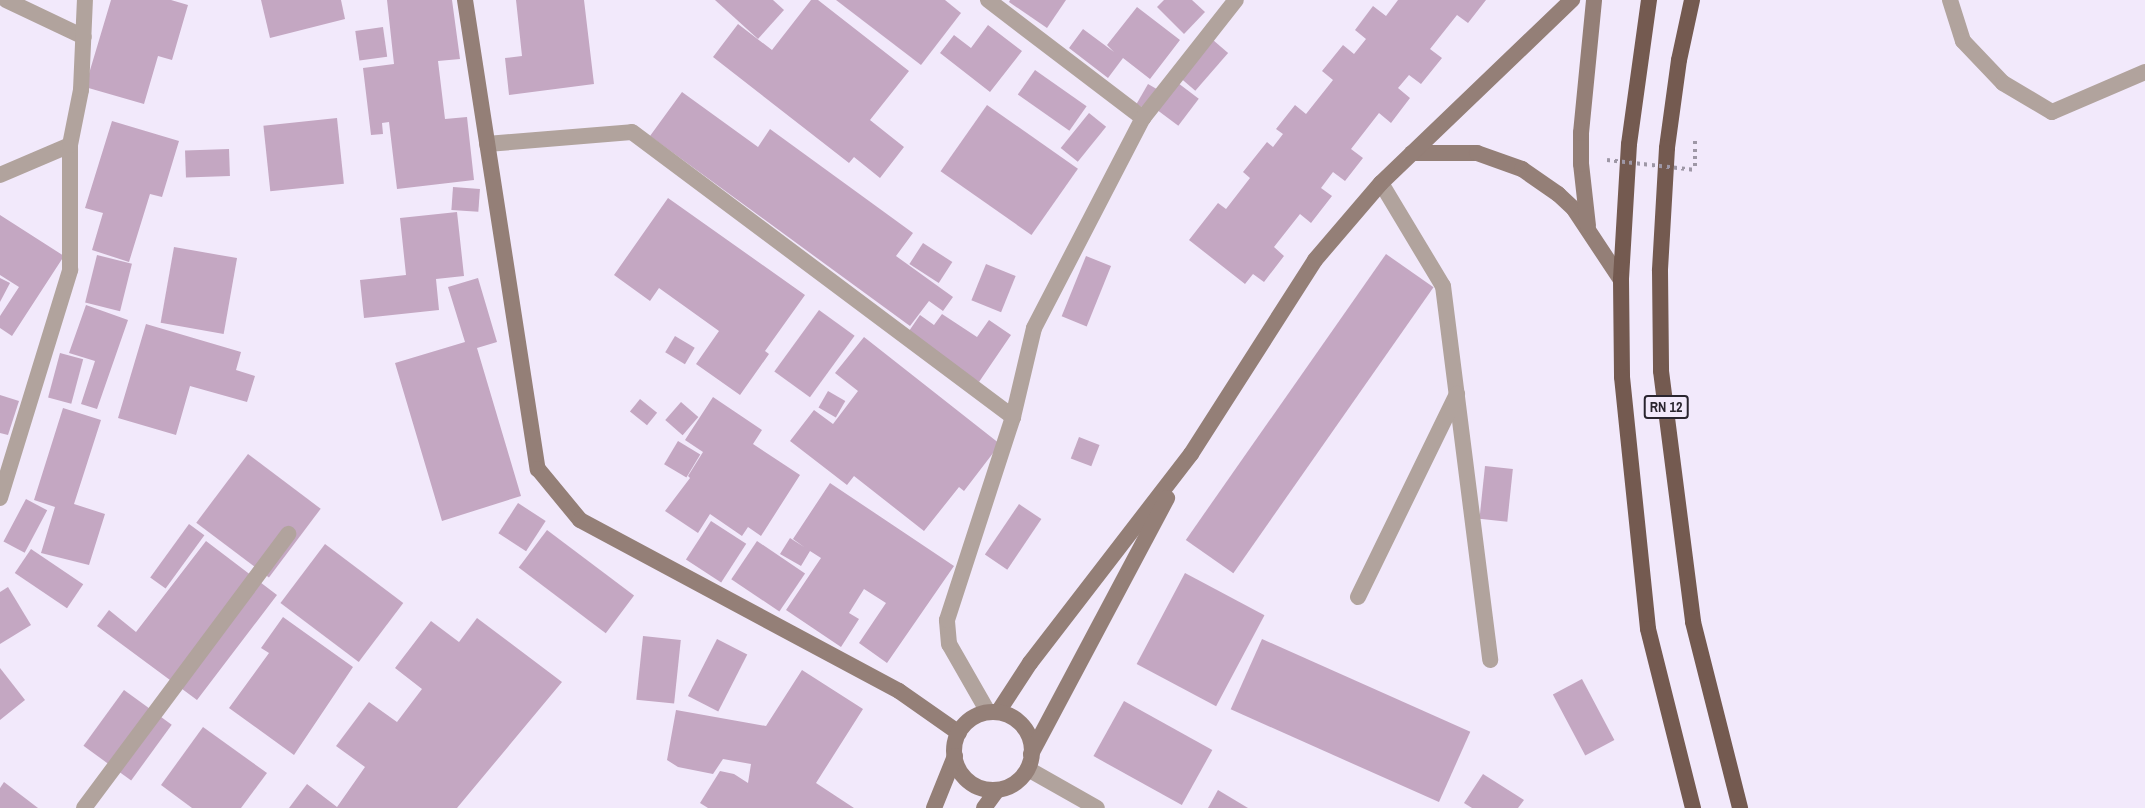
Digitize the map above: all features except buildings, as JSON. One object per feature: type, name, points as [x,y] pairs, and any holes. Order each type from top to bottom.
[{"type":"highway","name":"RN 12","points":[[1649,0],[1629,144],[1622,280],[1622,377],[1648,628],[1693,808]]},
{"type":"highway","name":"RN 12","points":[[1692,0],[1679,60],[1667,148],[1660,271],[1661,371],[1693,622],[1740,808]]},
{"type":"main road","points":[[465,0],[538,470],[580,520],[899,691],[959,733]]},
{"type":"main road","points":[[934,808],[955,756],[959,733],[967,722],[993,712],[1191,454],[1316,260],[1381,183],[1572,0]]},
{"type":"main road","points":[[1588,227],[1581,164],[1581,133],[1594,0]]},
{"type":"main road","points":[[1412,153],[1477,153],[1522,169],[1558,194],[1588,227],[1622,280]]},
{"type":"main road","points":[[955,756],[959,771],[969,782],[982,789],[998,790],[1010,787],[1030,761],[1191,454]]},
{"type":"main road","points":[[993,712],[1016,719],[1028,735],[1030,761]]},
{"type":"main road","points":[[984,808],[998,790]]},
{"type":"street","points":[[6,0],[84,37]]},
{"type":"street","points":[[0,498],[70,270],[70,145],[81,90],[85,0]]},
{"type":"street","points":[[988,0],[1143,118]]},
{"type":"street","points":[[993,712],[949,644],[947,620],[1013,417],[1034,328],[1143,118],[1236,0]]},
{"type":"street","points":[[1950,0],[1963,41],[2003,83],[2052,112],[2145,72]]},
{"type":"street","points":[[487,144],[632,132],[1013,417]]},
{"type":"street","points":[[0,175],[70,145]]},
{"type":"street","points":[[1381,183],[1443,286],[1490,660]]},
{"type":"street","points":[[1358,597],[1457,394]]},
{"type":"street","points":[[84,808],[288,534]]},
{"type":"street","points":[[1030,761],[1097,808]]},
{"type":"path","points":[[1607,160],[1695,170]]}]
